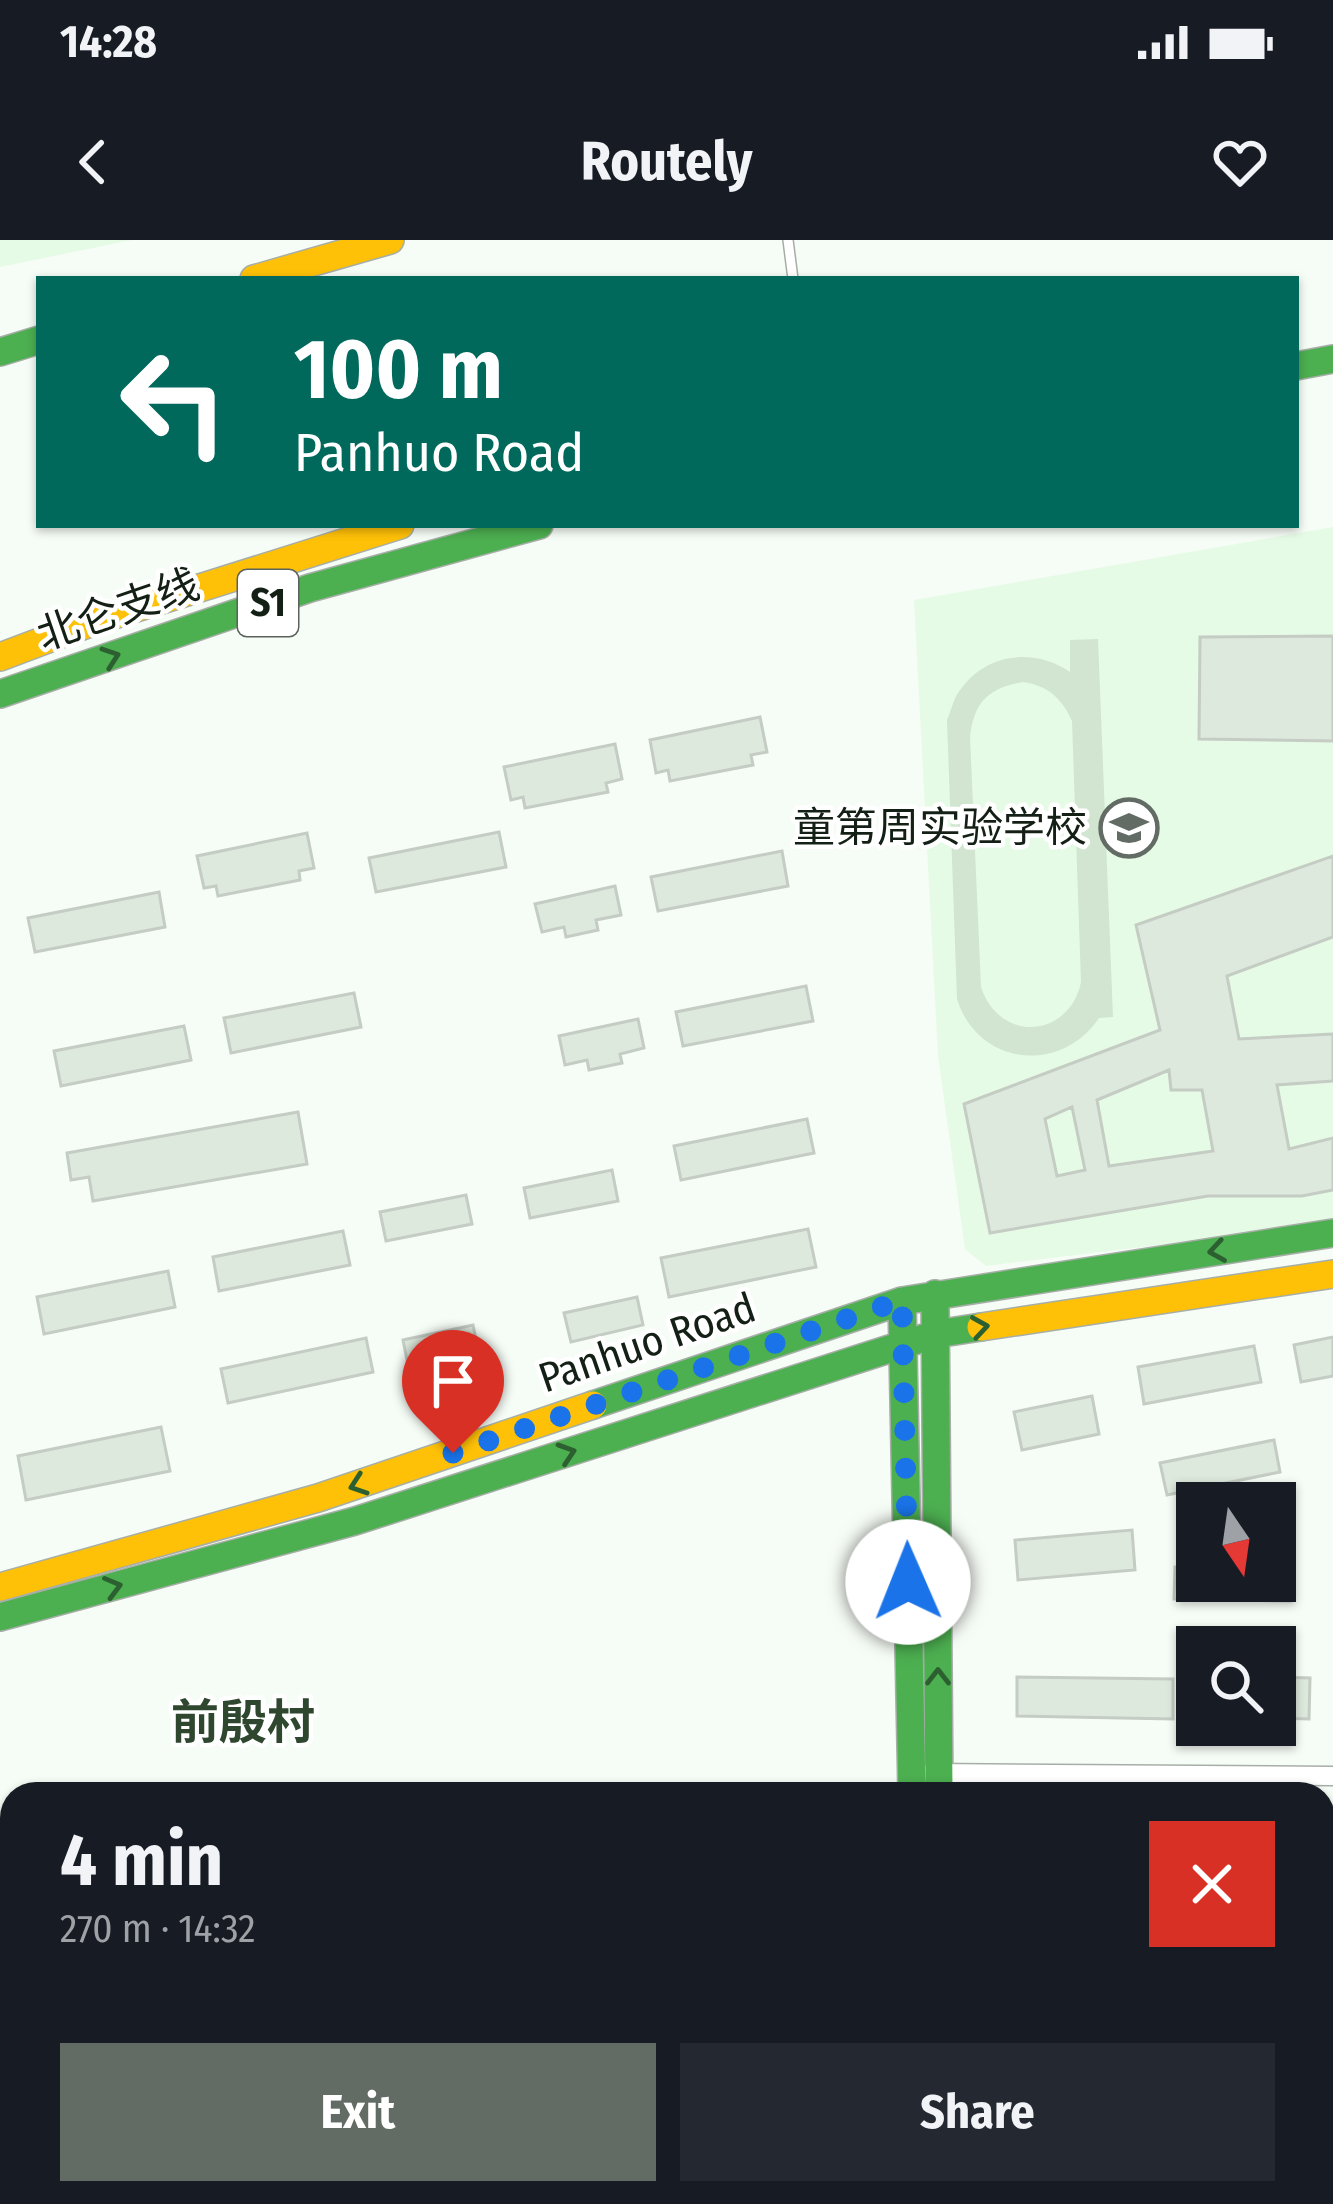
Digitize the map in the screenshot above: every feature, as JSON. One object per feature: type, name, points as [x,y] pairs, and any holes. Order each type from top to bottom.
[{"type":"main road","points":[[264,276],[390,240]]},
{"type":"main road","points":[[1299,341],[1333,336]]},
{"type":"main road","points":[[0,352],[36,341]]},
{"type":"main road","points":[[1299,365],[1333,359]]},
{"type":"main road","name":"北仑支线","points":[[0,657],[98,620],[390,528]]},
{"type":"main road","name":"北仑支线","points":[[0,694],[310,588],[528,528]]},
{"type":"main road","name":"Panhuo Road","points":[[0,1588],[318,1498],[902,1300],[1333,1233]]},
{"type":"main road","name":"Panhuo Road","points":[[0,1617],[355,1521],[936,1334],[1333,1274]]},
{"type":"main road","points":[[925,1782],[935,1294]]},
{"type":"main road","points":[[902,1300],[925,1782]]},
{"type":"street","points":[[1027,1782],[1333,1776]]},
{"type":"lane","points":[[788,240],[793,276]]},
{"type":"shaded area","points":[[0,240],[132,240],[0,267]]},
{"type":"shaded area","name":"童第周实验学校","points":[[1333,527],[1333,1220],[986,1266],[965,1249],[938,1056],[914,600]]},
{"type":"shaded area","points":[[1098,639],[1113,1017],[1099,1018],[1064,1048],[1022,1055],[983,1038],[957,999],[947,720],[956,696],[969,680],[995,662],[1041,659],[1070,672],[1070,640]],"holes":[[[1023,682],[1053,694],[1072,721],[1081,982],[1063,1015],[1033,1027],[1003,1018],[981,987],[970,737],[975,714],[992,693]]]},
{"type":"building","points":[[1333,636],[1333,741],[1199,739],[1200,637]]},
{"type":"building","points":[[760,717],[767,752],[751,755],[753,765],[670,781],[668,770],[656,773],[650,740]]},
{"type":"building","points":[[615,744],[622,779],[606,783],[608,792],[525,808],[523,797],[511,800],[504,767]]},
{"type":"building","points":[[499,832],[506,867],[376,892],[369,858]]},
{"type":"building","points":[[307,833],[314,868],[299,871],[300,880],[218,896],[216,886],[204,888],[197,856]]},
{"type":"building","points":[[782,851],[788,886],[658,911],[651,877]]},
{"type":"building","points":[[1333,856],[1333,937],[1227,976],[1239,1039],[1333,1034],[1333,1081],[1277,1085],[1289,1149],[1333,1138],[1333,1190],[1302,1196],[1208,1196],[990,1233],[964,1104],[1160,1030],[1136,925]],"holes":[[[1169,1070],[1171,1090],[1202,1090],[1213,1151],[1109,1166],[1097,1100]],[[1072,1107],[1085,1170],[1057,1176],[1045,1119]]]},
{"type":"building","points":[[615,886],[621,915],[596,920],[598,930],[566,937],[564,927],[542,932],[535,904]]},
{"type":"building","points":[[159,892],[165,927],[35,952],[28,918]]},
{"type":"building","points":[[806,986],[813,1021],[683,1046],[676,1012]]},
{"type":"building","points":[[354,993],[361,1027],[231,1053],[224,1018]]},
{"type":"building","points":[[638,1019],[644,1048],[620,1054],[622,1063],[589,1070],[587,1060],[565,1065],[559,1036]]},
{"type":"building","points":[[184,1026],[191,1060],[61,1086],[54,1051]]},
{"type":"building","points":[[298,1112],[307,1164],[93,1201],[89,1177],[71,1180],[67,1153]]},
{"type":"building","points":[[807,1119],[814,1153],[681,1180],[674,1146]]},
{"type":"building","points":[[612,1170],[618,1201],[530,1218],[524,1188]]},
{"type":"building","points":[[466,1195],[472,1224],[386,1241],[380,1212]]},
{"type":"building","points":[[808,1229],[816,1267],[669,1297],[661,1258]]},
{"type":"building","points":[[343,1231],[350,1265],[219,1291],[213,1257]]},
{"type":"building","points":[[168,1271],[175,1307],[44,1334],[37,1297]]},
{"type":"building","points":[[637,1297],[643,1325],[571,1342],[564,1313]]},
{"type":"building","points":[[473,1325],[479,1354],[409,1370],[403,1340]]},
{"type":"building","points":[[1333,1337],[1333,1376],[1301,1382],[1294,1345]]},
{"type":"building","points":[[366,1338],[373,1372],[228,1403],[221,1369]]},
{"type":"building","points":[[1254,1346],[1261,1382],[1144,1404],[1138,1367]]},
{"type":"building","points":[[1092,1396],[1099,1434],[1022,1450],[1014,1412]]},
{"type":"building","points":[[161,1427],[170,1471],[26,1500],[18,1456]]},
{"type":"building","points":[[1274,1440],[1280,1472],[1231,1482],[1176,1482],[1176,1493],[1167,1495],[1160,1463]]},
{"type":"building","points":[[1132,1530],[1135,1570],[1018,1580],[1015,1540]]},
{"type":"building","points":[[1017,1677],[1173,1679],[1173,1719],[1017,1716]]},
{"type":"building","points":[[1296,1678],[1310,1678],[1309,1719],[1296,1719]]},
{"type":"traffic: fast","points":[[0,352],[36,341]]},
{"type":"traffic: fast","points":[[1299,365],[1333,359]]},
{"type":"traffic: fast","points":[[0,694],[310,588],[528,528]]},
{"type":"traffic: fast","points":[[593,1405],[902,1301],[1333,1233]]},
{"type":"traffic: fast","points":[[935,1294],[939,1782]]},
{"type":"traffic: fast","points":[[902,1301],[912,1782]]},
{"type":"traffic: fast","points":[[0,1617],[355,1521],[936,1334],[981,1327]]},
{"type":"traffic: slow","points":[[264,276],[390,240]]},
{"type":"traffic: slow","points":[[0,657],[98,620],[390,528]]},
{"type":"traffic: slow","points":[[981,1327],[1333,1274]]},
{"type":"traffic: slow","points":[[0,1587],[318,1498],[593,1405]]},
{"type":"place","name":"童第周实验学校","points":[[1129,828]]},
{"type":"district","name":"前殷村","points":[[243,1723]]},
{"type":"route","points":[[453,1453],[902,1300],[908,1582]]}]
